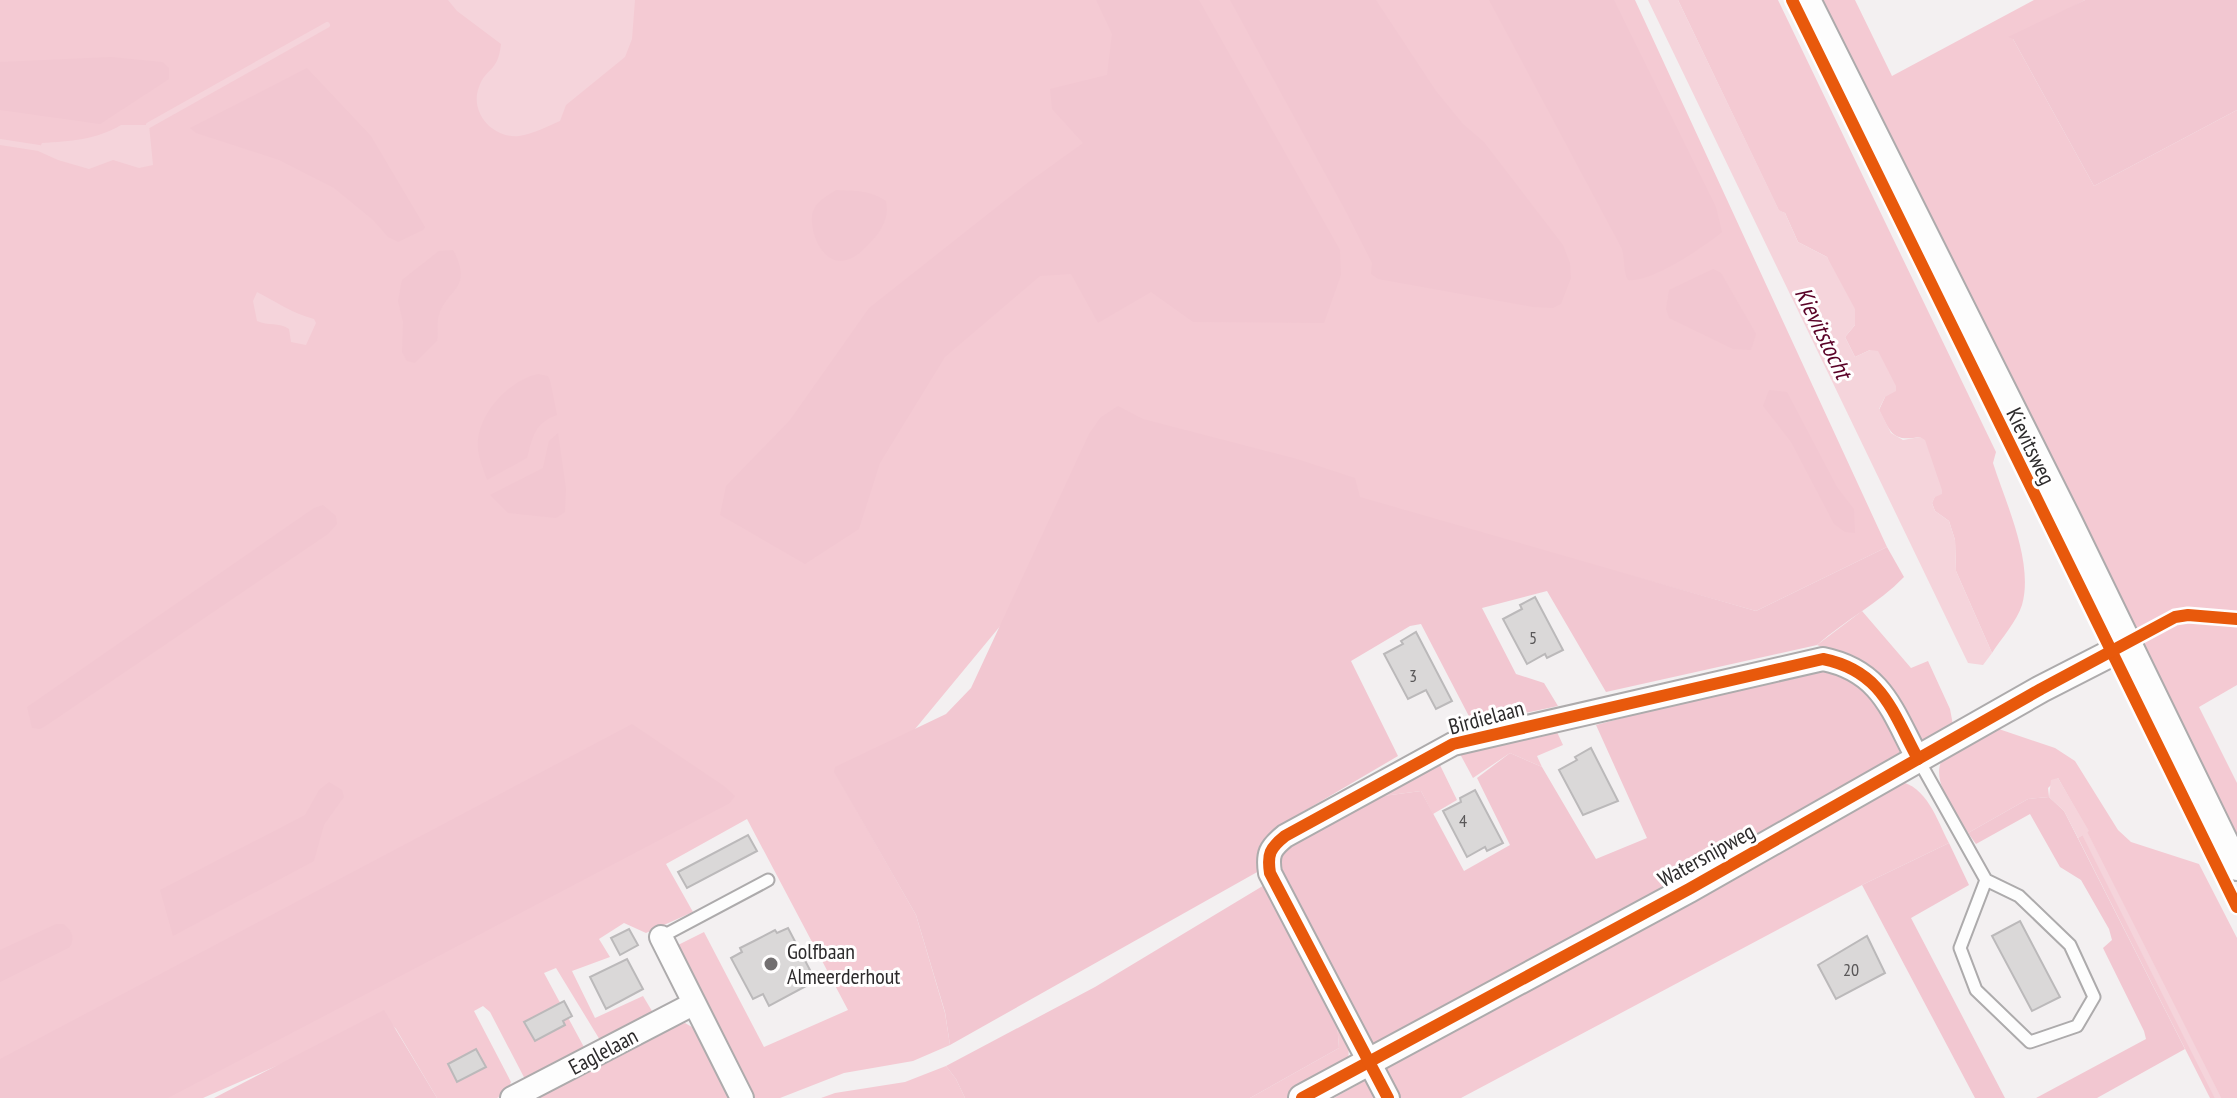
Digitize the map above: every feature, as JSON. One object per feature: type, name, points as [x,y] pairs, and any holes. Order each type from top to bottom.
[{"type":"street","name":"Kievitsweg","points":[[1807,0],[2062,508],[2237,867]]},
{"type":"street","name":"Watersnipweg","points":[[1302,1098],[1689,889],[2041,689],[2127,645]]},
{"type":"street","name":"Birdielaan","points":[[1367,1062],[1270,873],[1267,856],[1272,846],[1285,836],[1405,769],[1453,744],[1823,659],[1843,663],[1863,673],[1881,691],[1918,759]]},
{"type":"street","points":[[661,937],[742,1098]]},
{"type":"street","name":"Eaglelaan","points":[[512,1098],[693,1004]]},
{"type":"street","points":[[1367,1062],[1388,1098]]},
{"type":"lane","points":[[1918,759],[1986,880],[2019,896],[2070,945],[2094,997],[2077,1026],[2030,1042],[1976,990],[1960,948],[1986,880]]},
{"type":"lane","points":[[661,937],[768,880]]},
{"type":"shaded area","points":[[0,0],[1635,0],[1887,547],[1756,611],[1335,492],[1020,602],[901,746],[837,776],[916,915],[945,1013],[950,1045],[913,1061],[844,1073],[780,1098],[753,1098],[674,947],[704,932],[764,1047],[848,1010],[747,819],[666,864],[693,912],[646,933],[624,923],[599,939],[610,957],[572,971],[595,1018],[643,996],[655,1016],[603,1045],[556,968],[544,973],[585,1049],[527,1083],[490,1012],[483,1006],[474,1011],[511,1082],[506,1094],[497,1098],[437,1098],[396,1029],[386,1018],[203,1098],[0,1098]]},
{"type":"shaded area","points":[[1096,0],[1199,0],[1340,250],[1341,275],[1324,323],[1193,322],[1151,292],[1098,323],[1071,274],[1040,276],[945,357],[880,463],[859,529],[805,564],[720,515],[726,486],[790,420],[869,308],[1083,143],[1052,109],[1050,89],[1107,75],[1112,34]]},
{"type":"shaded area","points":[[1230,0],[1376,0],[1436,91],[1463,124],[1484,142],[1563,245],[1570,263],[1571,278],[1561,304],[1553,308],[1533,307],[1378,279],[1371,274],[1372,263],[1344,208]]},
{"type":"shaded area","points":[[1489,0],[1614,0],[1716,207],[1722,232],[1663,270],[1628,280],[1622,249]]},
{"type":"shaded area","points":[[1678,0],[1778,0],[1996,452],[1993,463],[2022,552],[2025,588],[2020,611],[1992,653],[1956,571],[1955,540],[1949,521],[1935,511],[1932,503],[1935,496],[1920,437],[1898,437],[1887,425],[1879,410],[1885,397],[1870,350],[1855,357],[1845,337],[1855,325],[1827,257],[1798,242],[1785,213],[1779,211]]},
{"type":"shaded area","points":[[1820,0],[1855,0],[1892,76],[2034,0],[2085,0],[2013,39],[2094,186],[2237,110],[2237,616],[2183,613],[2141,632],[2135,631]]},
{"type":"shaded area","points":[[2085,0],[2237,0],[2237,110],[2094,186],[2013,39],[2008,37]]},
{"type":"shaded area","points":[[111,57],[162,62],[169,68],[169,79],[100,124],[0,110],[0,62]]},
{"type":"shaded area","points":[[307,68],[371,136],[425,227],[423,230],[398,242],[388,237],[373,220],[334,188],[279,160],[196,133],[190,128]]},
{"type":"shaded area","points":[[836,190],[874,195],[886,201],[887,206],[885,220],[876,236],[856,255],[841,261],[827,256],[822,250],[812,226],[815,207]]},
{"type":"shaded area","points":[[453,250],[459,263],[460,281],[439,315],[437,341],[415,363],[407,361],[402,352],[403,322],[398,301],[402,280],[439,251]]},
{"type":"shaded area","points":[[1713,269],[1721,273],[1756,334],[1751,350],[1733,349],[1669,318],[1666,309],[1669,290]]},
{"type":"shaded area","points":[[538,374],[548,376],[550,380],[557,415],[539,427],[527,458],[487,480],[480,461],[478,437],[487,413],[515,384]]},
{"type":"shaded area","points":[[1769,390],[1787,392],[1837,487],[1854,509],[1855,533],[1845,532],[1834,524],[1791,442],[1763,406]]},
{"type":"shaded area","points":[[1118,406],[1143,419],[1297,459],[1355,478],[1360,497],[1756,611],[1887,547],[1904,577],[1817,645],[1606,692],[1547,591],[1482,608],[1516,674],[1544,683],[1558,706],[1473,724],[1421,624],[1410,626],[1351,661],[1398,756],[1272,830],[1260,847],[1259,871],[950,1045],[945,1012],[916,915],[834,772],[835,767],[946,714],[971,688],[1089,434],[1100,418]]},
{"type":"shaded area","points":[[558,433],[566,489],[565,512],[556,518],[508,513],[490,495],[543,468],[549,441]]},
{"type":"shaded area","points":[[323,505],[336,516],[337,524],[328,534],[47,725],[40,729],[32,728],[27,707],[314,508]]},
{"type":"shaded area","points":[[1862,611],[1911,668],[1928,661],[1950,709],[1953,725],[1931,742],[1920,741],[1862,663],[1817,645]]},
{"type":"shaded area","points":[[2191,617],[2222,623],[2237,622],[2237,685],[2199,707],[2237,783],[2237,844],[2140,641],[2176,621]]},
{"type":"shaded area","points":[[1822,665],[1872,692],[1900,741],[1896,761],[1375,1048],[1363,1039],[1276,865],[1279,850],[1343,813],[1383,796],[1421,791],[1464,871],[1510,845],[1477,778],[1510,753],[1542,767],[1596,859],[1647,838],[1596,725]]},
{"type":"shaded area","points":[[632,724],[724,786],[735,796],[730,803],[168,1098],[0,1098],[0,1059]]},
{"type":"shaded area","points":[[1990,726],[2055,748],[2075,761],[2118,830],[2131,842],[2199,864],[2237,938],[2237,1098],[2210,1098],[2078,838],[2088,831],[2058,778],[2048,788],[2049,797],[2028,799],[1968,833],[1945,794],[1939,772],[1941,762],[1952,750]]},
{"type":"shaded area","points":[[1557,732],[1563,745],[1537,756],[1542,767],[1510,753],[1473,778],[1460,754]]},
{"type":"shaded area","points":[[1438,761],[1457,800],[1433,814],[1421,791],[1383,796],[1396,785]]},
{"type":"shaded area","points":[[329,782],[342,790],[344,797],[324,825],[314,861],[173,936],[160,890],[305,815],[319,790]]},
{"type":"shaded area","points":[[1891,782],[1908,784],[1924,797],[1949,843],[1862,885],[1461,1098],[1334,1098]]},
{"type":"shaded area","points":[[2049,797],[2064,811],[2185,1049],[2097,1098],[2036,1098],[2146,1039],[2103,948],[2112,940],[2109,929],[2081,880],[2060,867],[2030,814],[1976,844],[1968,833],[2028,799]]},
{"type":"shaded area","points":[[1949,843],[1969,885],[1911,918],[2005,1098],[1975,1098],[1862,885]]},
{"type":"shaded area","points":[[1266,884],[1337,1022],[1339,1048],[1250,1098],[965,1098],[946,1066],[1095,987]]},
{"type":"shaded area","points":[[56,924],[63,924],[70,931],[70,947],[0,982],[0,950]]},
{"type":"shaded area","points":[[384,1010],[437,1098],[214,1098]]},
{"type":"shaded area","points":[[1337,1022],[1349,1046],[1348,1064],[1287,1098],[1250,1098],[1339,1048]]},
{"type":"shaded area","points":[[685,1023],[699,1031],[733,1098],[535,1098],[667,1028]]},
{"type":"shaded area","points":[[946,1066],[965,1098],[821,1098],[905,1082]]},
{"type":"water","points":[[448,0],[635,0],[632,39],[625,57],[566,105],[560,121],[530,134],[509,136],[492,128],[477,106],[479,87],[495,65],[501,44],[457,11]]},
{"type":"water","name":"Kievitstocht","points":[[1648,0],[1678,0],[1779,210],[1785,213],[1798,242],[1827,257],[1855,309],[1855,325],[1845,337],[1855,357],[1870,350],[1878,351],[1896,386],[1896,391],[1885,397],[1879,409],[1891,433],[1903,440],[1920,437],[1925,440],[1942,490],[1942,494],[1935,497],[1932,503],[1935,511],[1949,521],[1955,540],[1956,571],[1992,653],[1983,665],[1968,663]]},
{"type":"water","points":[[121,125],[149,125],[153,165],[139,168],[113,160],[89,169],[38,151],[42,143],[92,137]]},
{"type":"water","points":[[257,292],[314,319],[316,323],[306,345],[291,342],[289,329],[285,327],[257,321],[253,301]]},
{"type":"water","points":[[2058,778],[2089,831],[2078,838],[2064,811],[2049,797],[2051,780]]},
{"type":"building","points":[[1535,597],[1563,650],[1547,658],[1545,654],[1527,664],[1503,619],[1522,609],[1520,605]]},
{"type":"building","points":[[1416,632],[1452,701],[1436,709],[1426,690],[1408,699],[1384,654],[1403,644],[1401,641]]},
{"type":"building","points":[[1591,748],[1618,801],[1583,815],[1559,770]]},
{"type":"building","points":[[1475,790],[1503,843],[1487,851],[1485,847],[1467,857],[1443,811]]},
{"type":"building","points":[[748,835],[757,851],[687,888],[678,872]]},
{"type":"building","points":[[2020,921],[2060,997],[2032,1011],[1992,936]]},
{"type":"building","name":"Golfbaan Almeerderhout","points":[[788,928],[810,970],[800,975],[806,986],[769,1006],[763,994],[753,999],[731,958],[742,952],[740,948],[775,930],[777,933]]},
{"type":"building","points":[[629,929],[638,945],[620,955],[611,938]]},
{"type":"building","points":[[1867,936],[1885,973],[1836,999],[1818,965]]},
{"type":"building","points":[[627,959],[643,989],[606,1009],[590,977]]},
{"type":"building","points":[[564,1001],[572,1016],[563,1021],[565,1025],[535,1041],[524,1022]]},
{"type":"building","points":[[476,1049],[486,1067],[457,1082],[448,1064]]},
{"type":"waterway","points":[[149,125],[327,25]]},
{"type":"waterway","points":[[0,142],[39,148]]},
{"type":"waterway","points":[[2083,830],[2218,1098]]},
{"type":"cycle path","points":[[1792,0],[2237,907]]},
{"type":"cycle path","points":[[1302,1098],[1689,889],[2041,689],[2175,617],[2188,615],[2237,619]]},
{"type":"cycle path","points":[[1388,1098],[1270,873],[1271,852],[1285,836],[1453,744],[1823,659],[1843,665],[1872,683],[1892,709],[1918,759]]},
{"type":"place","name":"Golfbaan Almeerderhout","points":[[771,964]]}]
